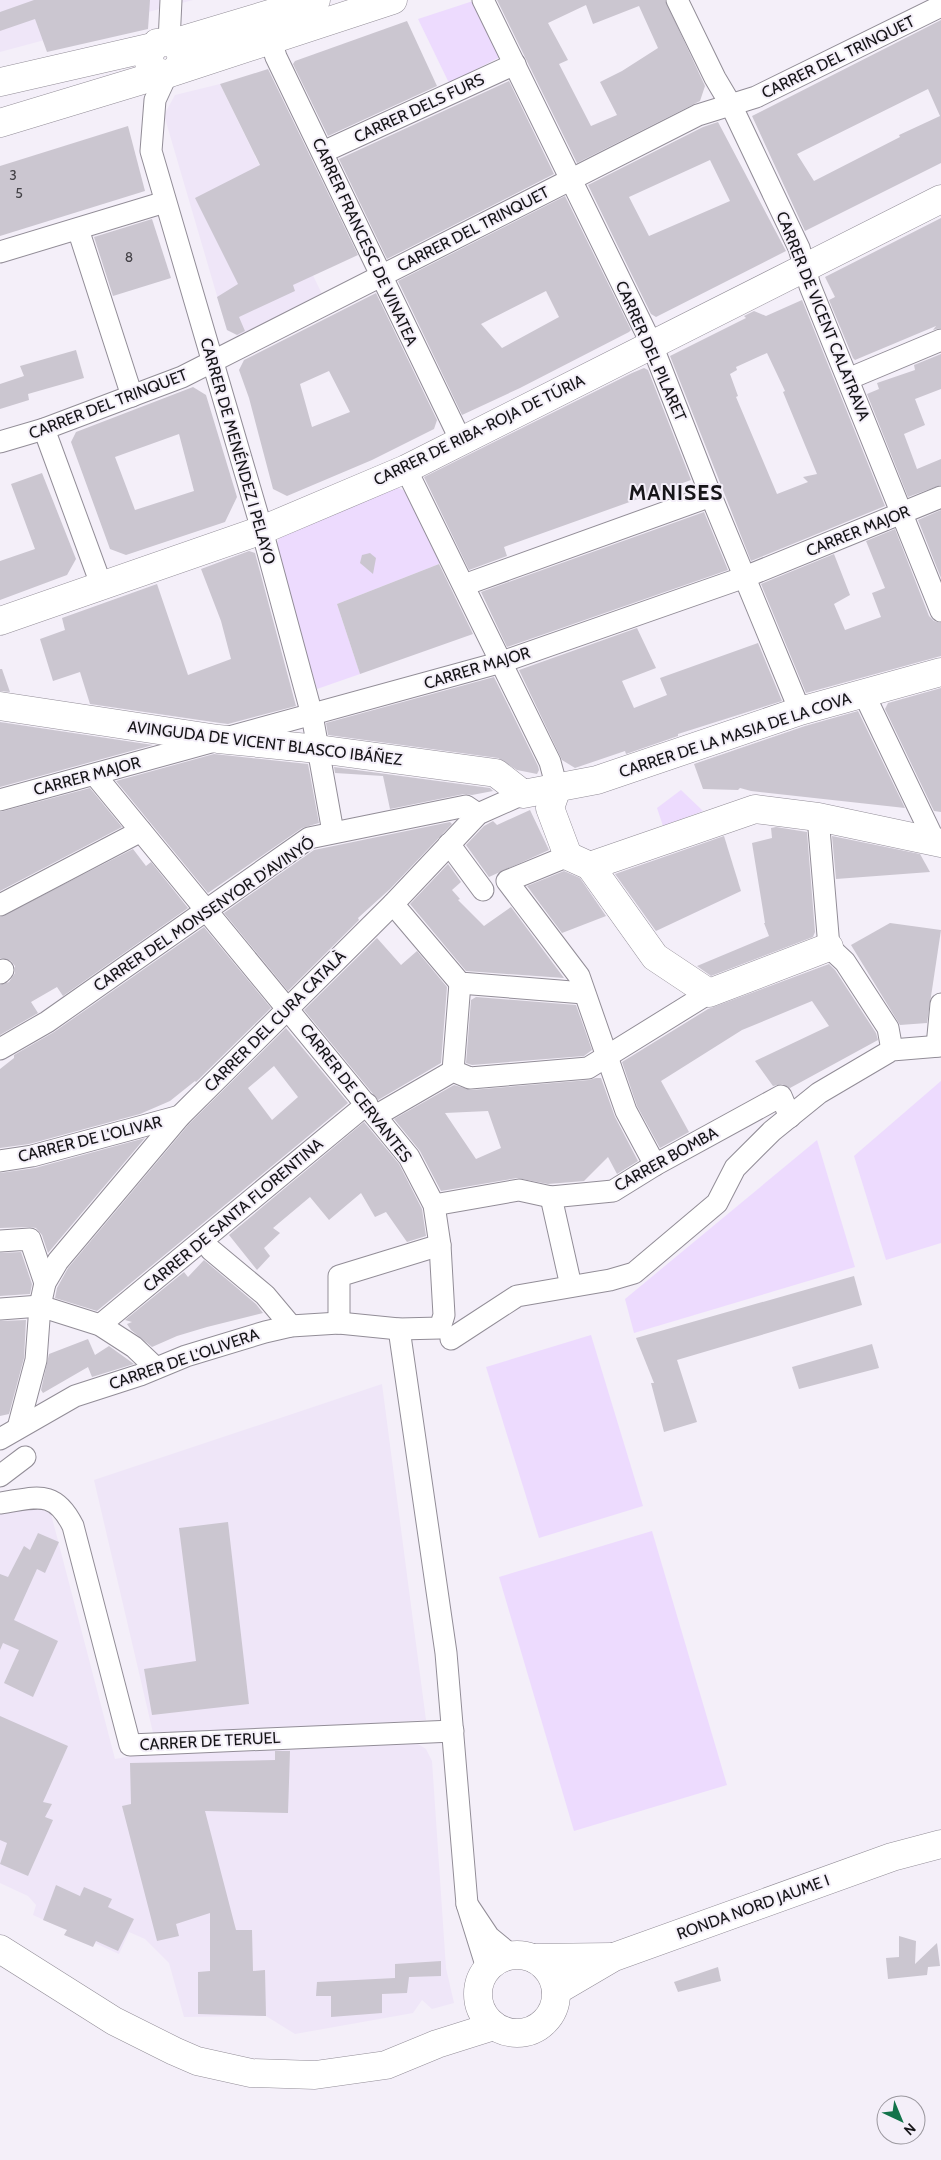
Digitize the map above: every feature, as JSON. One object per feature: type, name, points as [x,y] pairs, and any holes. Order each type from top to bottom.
[{"type":"main road","points":[[0,82],[165,44],[316,0]]},
{"type":"main road","points":[[0,123],[271,41],[394,0]]},
{"type":"main road","points":[[165,44],[149,57],[149,63],[152,68],[167,73]]},
{"type":"main road","name":"CARRER DE RIBA-ROJA DE TÚRIA","points":[[0,621],[262,530],[406,468],[941,199]]},
{"type":"main road","name":"CARRER DE LA MASIA DE LA COVA","points":[[557,788],[597,780],[800,711],[941,672]]},
{"type":"main road","name":"AVINGUDA DE VICENT BLASCO IBÁÑEZ","points":[[0,706],[218,739],[318,749],[496,773],[523,794]]},
{"type":"main road","points":[[557,788],[550,808],[579,861],[655,957],[709,993],[829,947]]},
{"type":"main road","name":"CARRER DEL CURA CATALÀ","points":[[523,794],[557,788]]},
{"type":"main road","points":[[579,861],[755,809],[818,817],[938,842]]},
{"type":"main road","name":"RONDA NORD JAUME I","points":[[892,1857],[941,1825]]},
{"type":"main road","name":"RONDA NORD JAUME I","points":[[556,1991],[614,1958],[892,1857],[941,1844]]},
{"type":"main road","points":[[0,1949],[114,2021],[165,2047],[197,2061],[251,2073],[315,2075],[386,2065],[436,2044],[487,2017]]},
{"type":"main road","points":[[522,1957],[545,1966],[553,1977],[556,1991],[552,2011],[544,2022],[533,2030],[520,2034],[506,2032],[487,2017],[477,1994],[480,1980],[487,1968],[498,1959],[522,1957]]},
{"type":"main road","name":"RONDA NORD JAUME I","points":[[522,1957],[614,1958]]},
{"type":"street","points":[[165,44],[171,0]]},
{"type":"street","name":"CARRER DEL PILARET","points":[[483,0],[652,345],[711,496],[800,711]]},
{"type":"street","name":"CARRER DE VICENT CALATRAVA","points":[[677,0],[714,78],[731,105],[799,248],[803,267],[941,612]]},
{"type":"street","name":"CARRER DEL TRINQUET","points":[[0,442],[44,429],[182,377],[698,115],[756,97],[941,6]]},
{"type":"street","name":"CARRER FRANCESC DE VINATEA","points":[[271,41],[276,58],[461,441]]},
{"type":"street","name":"CARRER DELS FURS","points":[[323,152],[516,64]]},
{"type":"street","name":"CARRER DE MENÉNDEZ I PELAYO","points":[[167,73],[155,100],[151,151],[262,530],[312,715],[333,832]]},
{"type":"street","points":[[0,252],[78,230],[165,202]]},
{"type":"street","points":[[78,230],[132,396]]},
{"type":"street","points":[[848,379],[941,340]]},
{"type":"street","points":[[44,429],[102,587]]},
{"type":"street","points":[[406,468],[550,762],[557,788]]},
{"type":"street","points":[[464,585],[711,496]]},
{"type":"street","name":"CARRER MAJOR","points":[[0,800],[502,662],[745,577],[941,497]]},
{"type":"street","points":[[864,694],[938,842]]},
{"type":"street","name":"CARRER DE CERVANTES","points":[[95,774],[409,1157],[434,1206],[440,1245],[446,1334]]},
{"type":"street","name":"CARRER DEL CURA CATALÀ","points":[[18,1428],[36,1360],[40,1306],[45,1283],[58,1261],[180,1116],[393,904],[478,814],[523,794]]},
{"type":"street","name":"CARRER DEL MONSENYOR D'AVINYÓ","points":[[0,1049],[47,1022],[310,838],[466,806],[478,814]]},
{"type":"street","points":[[818,817],[829,947],[845,962],[888,1028],[892,1050]]},
{"type":"street","points":[[0,905],[141,831]]},
{"type":"street","points":[[449,844],[483,890]]},
{"type":"street","points":[[579,861],[507,880],[579,976],[626,1111],[655,1165]]},
{"type":"street","points":[[393,904],[460,984],[453,1071],[470,1078],[588,1068],[709,993]]},
{"type":"street","points":[[460,984],[584,993]]},
{"type":"street","points":[[446,1334],[517,1296],[610,1280],[634,1273],[717,1203],[735,1168],[772,1131],[819,1093],[892,1050],[939,1039],[941,1004]]},
{"type":"street","name":"CARRER DE SANTA FLORENTINA","points":[[100,1325],[372,1110],[453,1071]]},
{"type":"street","name":"CARRER BOMBA","points":[[434,1206],[519,1190],[551,1196],[613,1191],[655,1165],[781,1096],[790,1117]]},
{"type":"street","name":"CARRER DE L'OLIVAR","points":[[0,1161],[32,1156],[180,1116]]},
{"type":"street","points":[[551,1196],[571,1286]]},
{"type":"street","points":[[0,1241],[30,1239],[45,1283]]},
{"type":"street","points":[[339,1323],[340,1276],[440,1245]]},
{"type":"street","points":[[211,1250],[265,1295],[291,1326]]},
{"type":"street","points":[[0,1309],[40,1306],[100,1325],[134,1347],[156,1368]]},
{"type":"street","name":"CARRER DE L'OLIVERA","points":[[0,1439],[75,1396],[140,1375],[186,1356],[265,1332],[291,1326],[339,1323],[446,1334]]},
{"type":"street","points":[[399,1329],[446,1653],[467,1904],[487,1968]]},
{"type":"street","points":[[0,1476],[25,1457]]},
{"type":"street","name":"CARRER DE TERUEL","points":[[0,1503],[37,1498],[52,1500],[65,1510],[73,1526],[130,1745],[453,1731]]},
{"type":"street","points":[[467,1904],[489,1937],[522,1957]]},
{"type":"shaded area","points":[[0,0],[193,0],[0,52]]},
{"type":"shaded area","points":[[473,1],[502,56],[449,83],[418,19]]},
{"type":"shaded area","points":[[220,84],[322,294],[239,336],[227,330],[164,115],[175,95]]},
{"type":"shaded area","points":[[396,487],[405,491],[444,562],[337,604],[360,674],[317,689],[275,548],[279,538]]},
{"type":"shaded area","points":[[681,790],[703,811],[663,826],[657,808]]},
{"type":"shaded area","points":[[941,1081],[941,1243],[886,1260],[854,1156]]},
{"type":"shaded area","points":[[817,1140],[855,1267],[634,1333],[625,1299]]},
{"type":"shaded area","points":[[591,1335],[643,1506],[539,1538],[486,1367]]},
{"type":"shaded area","points":[[382,1384],[426,1720],[154,1737],[94,1480]]},
{"type":"shaded area","points":[[40,1508],[51,1514],[115,1759],[158,1751],[415,1742],[426,1749],[432,1761],[446,1968],[454,2003],[432,2009],[422,2000],[413,2013],[295,2034],[266,2016],[184,2017],[169,1963],[145,1939],[129,1932],[119,1954],[33,1915],[36,1905],[28,1896],[0,1883],[0,1513]]},
{"type":"shaded area","points":[[652,1531],[727,1785],[574,1831],[499,1577]]},
{"type":"building","points":[[34,0],[150,0],[148,29],[47,52],[35,19],[0,31],[0,12]]},
{"type":"building","points":[[497,0],[665,0],[705,86],[700,101],[577,163]],"holes":[[[586,5],[593,24],[639,6],[658,48],[622,71],[600,82],[617,115],[591,126],[559,64],[568,60],[548,23]]]},
{"type":"building","points":[[941,20],[941,163],[805,231],[752,116]],"holes":[[[928,89],[940,116],[899,135],[900,137],[814,181],[797,154]]]},
{"type":"building","points":[[407,21],[437,86],[328,136],[293,64],[295,61]]},
{"type":"building","points":[[268,69],[358,255],[293,285],[295,291],[239,317],[245,331],[237,335],[227,330],[217,297],[238,284],[195,198],[260,165],[220,84]]},
{"type":"building","points":[[509,81],[554,174],[387,259],[339,159]]},
{"type":"building","points":[[718,122],[786,251],[656,317],[651,314],[588,185],[703,127]],"holes":[[[710,160],[730,201],[649,236],[629,197]]]},
{"type":"building","points":[[128,126],[145,191],[0,236],[0,166]]},
{"type":"building","points":[[565,196],[631,330],[520,388],[462,415],[398,281]],"holes":[[[546,291],[559,317],[502,348],[481,324]]]},
{"type":"building","points":[[941,218],[941,328],[933,330],[936,326],[855,360],[829,300],[835,297],[825,277]]},
{"type":"building","points":[[152,219],[171,278],[113,296],[94,237]]},
{"type":"building","points":[[376,293],[437,420],[434,429],[372,460],[287,496],[273,489],[249,398],[239,370],[244,360]],"holes":[[[329,371],[350,412],[312,427],[300,384]]]},
{"type":"building","points":[[802,300],[885,506],[751,561],[670,356],[746,318],[744,316],[754,311],[766,316]],"holes":[[[767,353],[785,391],[783,392],[817,474],[803,477],[808,482],[777,494],[736,397],[738,396],[730,374],[737,370],[736,367]]]},
{"type":"building","points":[[76,350],[84,378],[28,394],[29,400],[0,409],[0,384],[24,376],[20,366]]},
{"type":"building","points":[[941,354],[941,389],[915,399],[925,425],[904,434],[917,469],[941,459],[941,485],[908,497],[867,394],[879,389],[877,383],[915,370],[914,365]]},
{"type":"building","points":[[644,368],[648,370],[691,480],[504,547],[507,556],[469,570],[424,477]]},
{"type":"building","points":[[193,387],[206,395],[237,497],[225,522],[126,555],[110,549],[71,442],[76,432]],"holes":[[[179,434],[194,491],[135,510],[115,457]]]},
{"type":"building","points":[[42,473],[76,559],[67,575],[0,600],[0,561],[35,549],[11,484]]},
{"type":"building","points":[[941,510],[941,578],[918,520]]},
{"type":"building","points":[[704,512],[728,570],[507,647],[481,592]]},
{"type":"building","points":[[895,529],[929,616],[934,621],[941,623],[941,656],[806,693],[761,584],[834,554],[850,595],[834,604],[845,630],[881,617],[872,593],[885,588],[866,541]]},
{"type":"building","points":[[249,551],[255,553],[296,706],[228,724],[90,704],[80,672],[53,681],[40,639],[65,630],[62,618],[157,584],[188,675],[231,659],[221,621],[201,569]]},
{"type":"building","points":[[370,553],[376,558],[373,574],[360,563],[362,555]]},
{"type":"building","points":[[439,564],[473,634],[360,674],[337,604]]},
{"type":"building","points":[[637,628],[656,668],[622,681],[634,708],[667,695],[660,678],[758,643],[782,701],[678,734],[678,736],[626,754],[625,751],[575,768],[562,760],[519,670]]},
{"type":"building","points":[[0,669],[2,669],[10,692],[0,691]]},
{"type":"building","points":[[494,677],[538,766],[537,774],[517,770],[498,758],[328,735],[326,723]]},
{"type":"building","points":[[941,688],[941,812],[934,811],[885,709],[888,703]]},
{"type":"building","points":[[858,711],[905,808],[751,791],[740,788],[738,790],[703,789],[694,764],[805,726]]},
{"type":"building","points":[[0,722],[153,745],[0,787]]},
{"type":"building","points":[[214,754],[308,764],[319,823],[302,828],[208,893],[116,781]]},
{"type":"building","points":[[334,767],[490,788],[493,791],[472,795],[464,794],[390,809],[383,776],[335,773]]},
{"type":"building","points":[[90,788],[122,827],[0,891],[0,812]]},
{"type":"building","points":[[530,810],[549,850],[489,877],[466,845],[484,826],[493,821],[497,825]]},
{"type":"building","points":[[450,822],[452,824],[390,889],[358,918],[359,920],[288,991],[224,913],[314,850]]},
{"type":"building","points":[[776,827],[807,832],[815,932],[813,937],[711,976],[697,966],[769,936],[764,923],[752,843],[772,838],[771,828]]},
{"type":"building","points":[[724,836],[741,891],[656,931],[615,874]]},
{"type":"building","points":[[832,836],[920,854],[930,872],[836,879]]},
{"type":"building","points":[[133,849],[146,866],[151,862],[188,908],[63,996],[57,987],[31,1002],[38,1013],[0,1035],[0,985],[9,982],[15,973],[15,966],[11,961],[0,958],[0,917]]},
{"type":"building","points":[[448,864],[461,882],[452,890],[460,899],[458,900],[484,926],[511,907],[564,978],[466,971],[410,904]]},
{"type":"building","points":[[564,871],[580,878],[606,916],[562,933],[527,886]]},
{"type":"building","points":[[890,923],[941,930],[927,1023],[900,1025],[851,945]]},
{"type":"building","points":[[204,927],[271,1008],[196,1082],[170,1101],[140,1114],[29,1144],[0,1148],[0,1069],[14,1058],[14,1055],[54,1032]]},
{"type":"building","points":[[377,938],[401,965],[417,951],[447,987],[441,1063],[378,1100],[304,1010]]},
{"type":"building","points":[[829,964],[835,970],[876,1033],[878,1040],[790,1088],[782,1084],[773,1086],[755,1061],[829,1026],[812,1001],[742,1030],[661,1081],[689,1132],[660,1148],[637,1106],[622,1062],[708,1009]]},
{"type":"building","points":[[476,997],[576,1005],[592,1050],[584,1056],[472,1065],[466,1063],[471,1000]]},
{"type":"building","points":[[286,1028],[348,1103],[97,1311],[55,1298],[57,1288],[68,1268],[189,1124]],"holes":[[[274,1066],[298,1097],[272,1120],[248,1088]]]},
{"type":"building","points":[[601,1078],[615,1117],[638,1161],[617,1174],[608,1157],[584,1181],[548,1184],[517,1178],[441,1191],[420,1151],[394,1119],[454,1085],[471,1090]],"holes":[[[488,1111],[501,1148],[476,1159],[445,1113]]]},
{"type":"building","points":[[364,1122],[399,1164],[422,1209],[426,1236],[407,1242],[386,1212],[375,1217],[361,1193],[329,1220],[310,1197],[273,1228],[280,1233],[264,1248],[270,1256],[257,1270],[229,1235]]},
{"type":"building","points":[[145,1138],[48,1253],[42,1235],[36,1228],[0,1228],[0,1173],[35,1168]]},
{"type":"building","points":[[21,1252],[32,1284],[30,1294],[0,1296],[0,1253]]},
{"type":"building","points":[[204,1260],[256,1304],[263,1313],[177,1336],[152,1347],[131,1330],[127,1324],[132,1322],[125,1320],[184,1272],[188,1277]]},
{"type":"building","points":[[854,1276],[862,1305],[677,1360],[697,1422],[664,1432],[651,1383],[654,1383],[636,1338]]},
{"type":"building","points":[[26,1320],[24,1358],[9,1414],[0,1416],[0,1321]]},
{"type":"building","points":[[88,1339],[95,1355],[109,1346],[134,1364],[92,1377],[88,1367],[43,1393],[41,1390],[49,1354]]},
{"type":"building","points":[[872,1344],[879,1368],[799,1389],[792,1367]]},
{"type":"building","points":[[228,1522],[249,1704],[152,1715],[144,1669],[196,1661],[179,1528]]},
{"type":"building","points":[[38,1533],[59,1542],[45,1573],[37,1569],[14,1620],[58,1641],[33,1697],[4,1683],[19,1650],[3,1643],[0,1650],[0,1574],[8,1577],[24,1546],[30,1550]]},
{"type":"building","points":[[0,1716],[68,1746],[43,1802],[52,1804],[45,1817],[53,1820],[28,1876],[0,1864],[7,1843],[0,1840]]},
{"type":"building","points":[[275,1751],[290,1751],[288,1813],[205,1811],[236,1930],[252,1930],[253,1971],[265,1970],[266,2016],[198,2014],[198,1972],[210,1971],[210,1913],[176,1924],[179,1936],[157,1941],[122,1806],[131,1804],[130,1763],[275,1760]]},
{"type":"building","points":[[56,1885],[80,1896],[84,1887],[112,1899],[108,1907],[134,1919],[118,1951],[96,1941],[93,1947],[64,1935],[67,1930],[43,1920]]},
{"type":"building","points":[[899,1936],[916,1941],[915,1964],[937,1943],[940,1966],[928,1967],[927,1975],[888,1979],[886,1958],[899,1957]]},
{"type":"building","points":[[441,1961],[441,1976],[409,1977],[407,1993],[382,1994],[382,2013],[331,2017],[331,1996],[316,1996],[317,1982],[395,1978],[395,1964]]},
{"type":"building","points":[[718,1967],[721,1981],[678,1992],[674,1982]]},
{"type":"district","name":"MANISES","points":[[676,492]]}]
